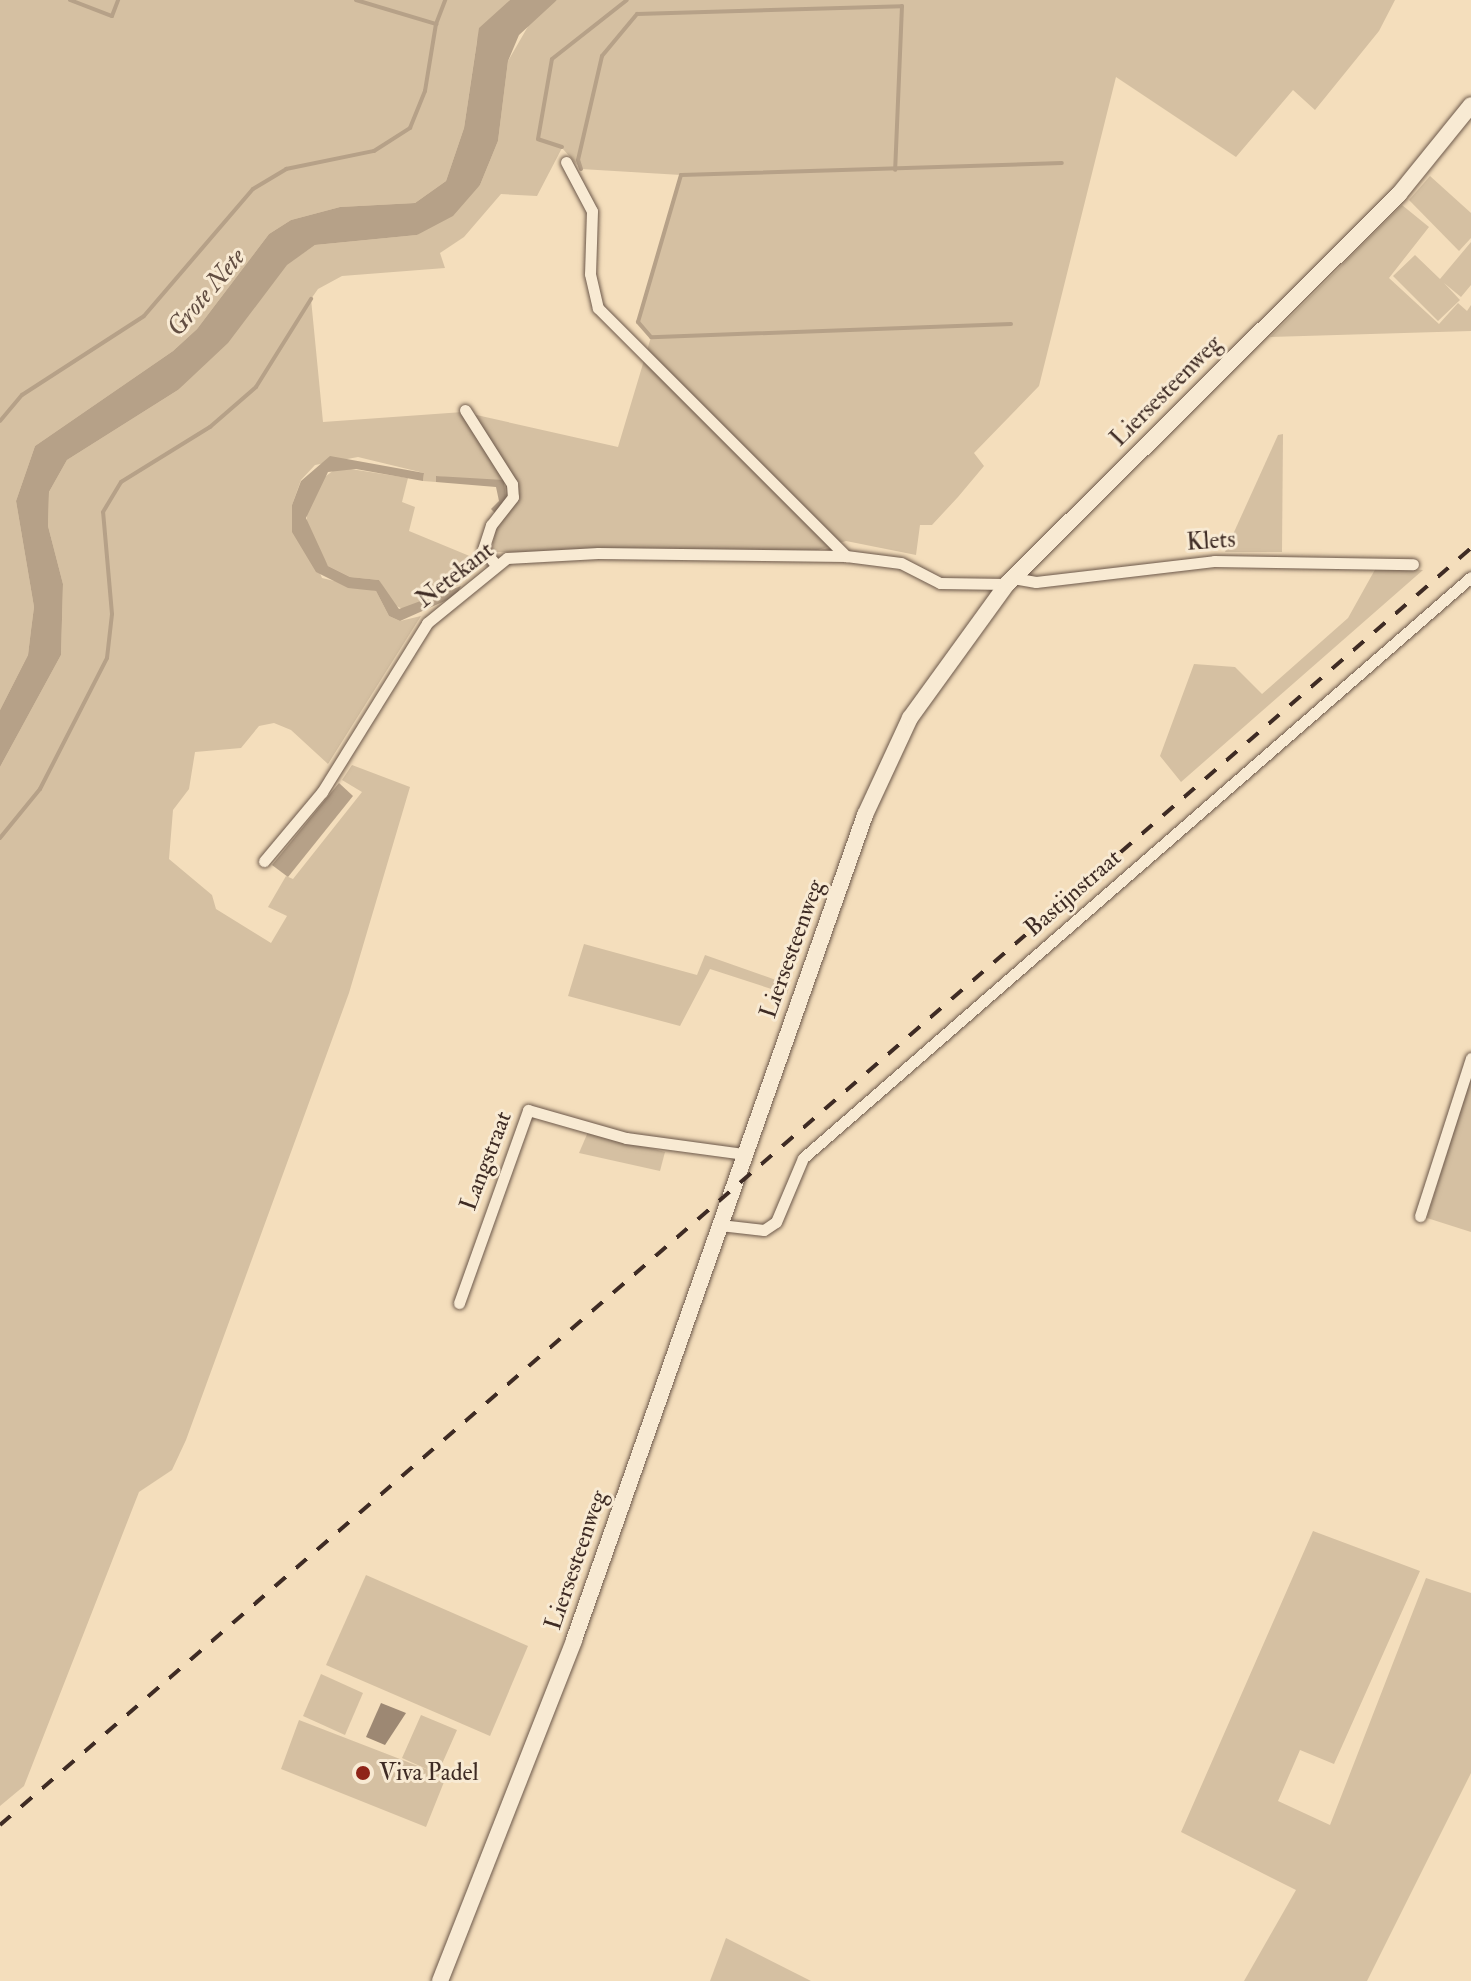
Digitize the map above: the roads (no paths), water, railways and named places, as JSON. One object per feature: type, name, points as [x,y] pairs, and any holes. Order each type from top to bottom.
[{"type":"street","name":"Liersesteenweg","points":[[440,1981],[574,1640],[745,1154],[894,749],[942,666],[1010,581],[1399,194],[1471,105]]},
{"type":"street","points":[[566,162],[592,211],[590,274],[593,300],[608,321],[846,556]]},
{"type":"street","points":[[465,410],[512,484],[513,497],[491,525],[483,549],[496,565]]},
{"type":"street","name":"Netekant","points":[[264,861],[322,792],[427,623],[507,558],[598,553],[846,556],[901,563],[940,583],[1010,581]]},
{"type":"street","name":"Klets","points":[[1010,581],[1036,582],[1214,561],[1413,564]]},
{"type":"street","name":"Bastijnstraat","points":[[720,1225],[764,1230],[776,1222],[803,1158],[1471,577]]},
{"type":"street","points":[[1420,1216],[1471,1058]]},
{"type":"street","name":"Langstraat","points":[[459,1303],[528,1110],[626,1138],[745,1154]]},
{"type":"waterway","points":[[70,0],[112,16],[118,0]]},
{"type":"waterway","points":[[356,0],[436,24],[445,0]]},
{"type":"waterway","points":[[562,147],[538,139],[552,59],[627,0]]},
{"type":"waterway","points":[[581,169],[578,160],[602,56],[637,14],[902,6],[895,170]]},
{"type":"waterway","points":[[0,421],[22,395],[144,316],[253,189],[286,169],[374,151],[410,128],[425,91],[436,24]]},
{"type":"waterway","points":[[1011,324],[651,337],[638,322],[681,175],[1062,163]]},
{"type":"waterway","points":[[0,838],[40,789],[107,658],[112,614],[103,512],[121,482],[210,427],[256,387],[311,299]]},
{"type":"railway","points":[[0,1825],[1471,548]]},
{"type":"place","name":"Viva Padel","points":[[363,1773]]},
{"type":"water label","name":"Grote Nete","points":[[207,293]]}]
